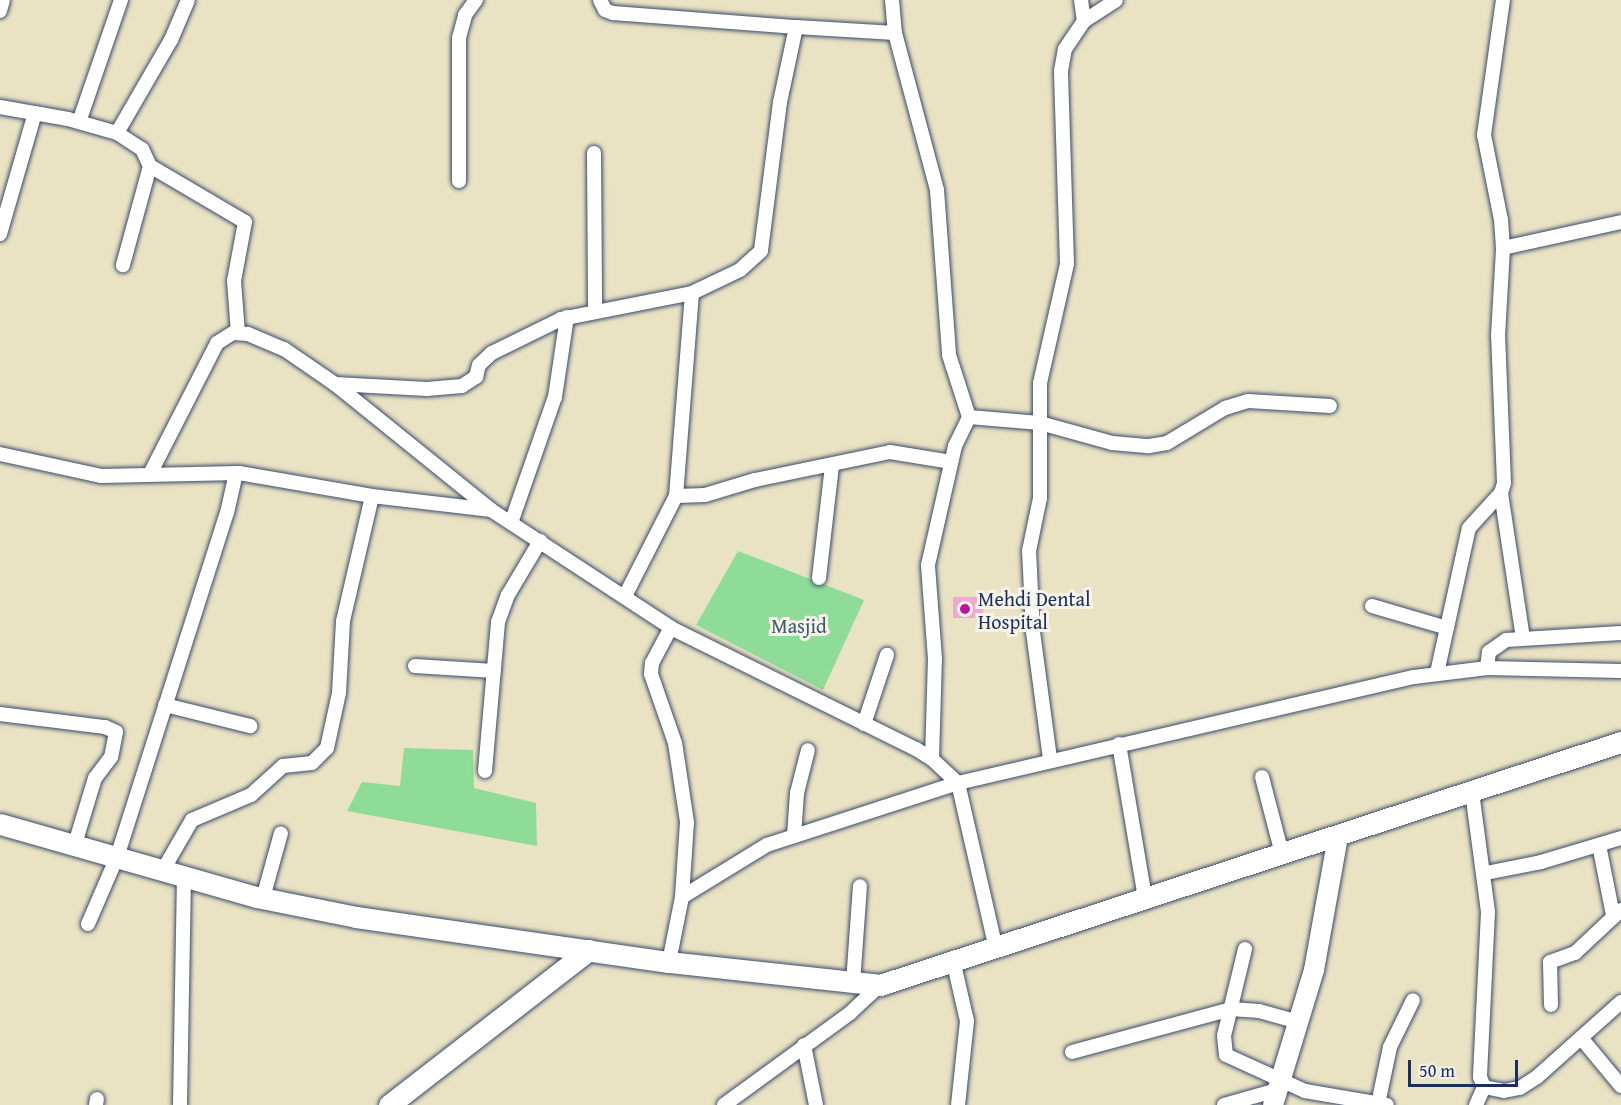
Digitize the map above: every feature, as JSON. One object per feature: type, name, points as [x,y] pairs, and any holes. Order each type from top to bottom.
[{"type":"main road","points":[[0,824],[262,898],[356,917],[669,962],[880,985],[995,945],[1338,836],[1621,742]]},
{"type":"main road","points":[[390,1105],[589,950]]},
{"type":"street","points":[[0,11],[3,0]]},
{"type":"street","points":[[79,122],[121,0]]},
{"type":"street","points":[[117,133],[171,40],[188,0]]},
{"type":"street","points":[[459,181],[459,38],[465,15],[476,0]]},
{"type":"street","points":[[600,0],[605,10],[613,13],[895,33]]},
{"type":"street","points":[[892,0],[895,33],[937,190],[949,355],[969,417],[951,462],[928,565],[935,659],[932,759]]},
{"type":"street","points":[[1081,0],[1084,21]]},
{"type":"street","points":[[1050,759],[1032,632],[1029,552],[1040,498],[1040,383],[1067,264],[1061,71],[1065,49],[1084,21],[1116,0]]},
{"type":"street","points":[[1503,0],[1484,135],[1488,167],[1501,220],[1503,248],[1498,336],[1504,483],[1501,493],[1523,638]]},
{"type":"street","points":[[335,384],[427,389],[462,386],[476,377],[479,365],[492,352],[567,317],[692,293],[740,270],[761,251],[780,102],[796,27]]},
{"type":"street","points":[[0,107],[79,122],[117,133],[142,149],[150,166],[241,217],[245,222],[234,281],[238,333]]},
{"type":"street","points":[[0,234],[35,113]]},
{"type":"street","points":[[594,153],[595,312]]},
{"type":"street","points":[[123,265],[150,166]]},
{"type":"street","points":[[1503,248],[1621,222]]},
{"type":"street","points":[[625,596],[676,496],[692,293]]},
{"type":"street","points":[[511,523],[555,397],[567,317]]},
{"type":"street","points":[[150,474],[217,343],[238,333],[264,339],[284,349],[335,384],[490,510],[671,628],[932,759],[958,783],[995,945]]},
{"type":"street","points":[[969,417],[1040,423],[1112,443],[1149,446],[1179,438],[1236,404],[1262,400],[1330,406]]},
{"type":"street","points":[[676,496],[705,495],[755,480],[832,466],[890,452],[951,462]]},
{"type":"street","points":[[0,454],[101,476],[236,473],[372,496],[490,510]]},
{"type":"street","points":[[819,578],[832,466]]},
{"type":"street","points":[[88,924],[117,857],[227,513],[236,473]]},
{"type":"street","points":[[1437,673],[1469,528],[1501,493]]},
{"type":"street","points":[[163,870],[192,820],[251,795],[283,766],[312,763],[327,748],[339,693],[343,621],[372,496]]},
{"type":"street","points":[[485,771],[501,609],[540,541]]},
{"type":"street","points":[[1372,606],[1447,628]]},
{"type":"street","points":[[669,962],[682,897],[687,822],[684,784],[651,674],[652,663],[671,628]]},
{"type":"street","points":[[1487,668],[1489,652],[1496,644],[1523,638],[1621,633]]},
{"type":"street","points":[[864,724],[887,656]]},
{"type":"street","points":[[415,666],[494,671]]},
{"type":"street","points":[[682,897],[746,855],[794,836],[958,783],[1050,759],[1437,673],[1487,668],[1621,671]]},
{"type":"street","points":[[165,705],[250,726]]},
{"type":"street","points":[[0,714],[105,727],[116,732],[111,757],[95,778],[75,844]]},
{"type":"street","points":[[1119,744],[1145,897]]},
{"type":"street","points":[[794,836],[797,793],[808,750]]},
{"type":"street","points":[[1262,777],[1282,854]]},
{"type":"street","points":[[1472,792],[1486,873],[1486,993],[1480,1077],[1484,1087],[1476,1105]]},
{"type":"street","points":[[262,898],[281,833]]},
{"type":"street","points":[[1276,1092],[1299,1022],[1327,911],[1338,836]]},
{"type":"street","points":[[1486,873],[1621,838]]},
{"type":"street","points":[[1551,1005],[1550,962],[1575,952],[1617,913],[1599,845]]},
{"type":"street","points":[[180,1105],[184,877]]},
{"type":"street","points":[[853,983],[860,886]]},
{"type":"street","points":[[1245,949],[1224,1036],[1226,1055],[1276,1092]]},
{"type":"street","points":[[953,960],[967,1021],[958,1105]]},
{"type":"street","points":[[724,1105],[850,1013],[880,985]]},
{"type":"street","points":[[1224,1105],[1276,1092],[1319,1095],[1361,1103],[1383,1104],[1390,1047],[1413,1000]]},
{"type":"street","points":[[1484,1087],[1504,1091],[1520,1088],[1582,1040],[1621,1002]]},
{"type":"street","points":[[1072,1052],[1231,1009],[1259,1011],[1299,1022]]},
{"type":"street","points":[[1582,1040],[1621,1086]]},
{"type":"street","points":[[804,1045],[816,1105]]},
{"type":"green space","name":"Masjid","points":[[738,551],[864,600],[823,690],[696,625]]},
{"type":"green space","points":[[404,748],[473,750],[474,788],[536,803],[537,846],[347,811],[362,782],[400,786]]},
{"type":"building","points":[[953,597],[983,597],[983,618],[953,618]]},
{"type":"place","name":"Mehdi Dental Hospital","points":[[965,609]]}]
